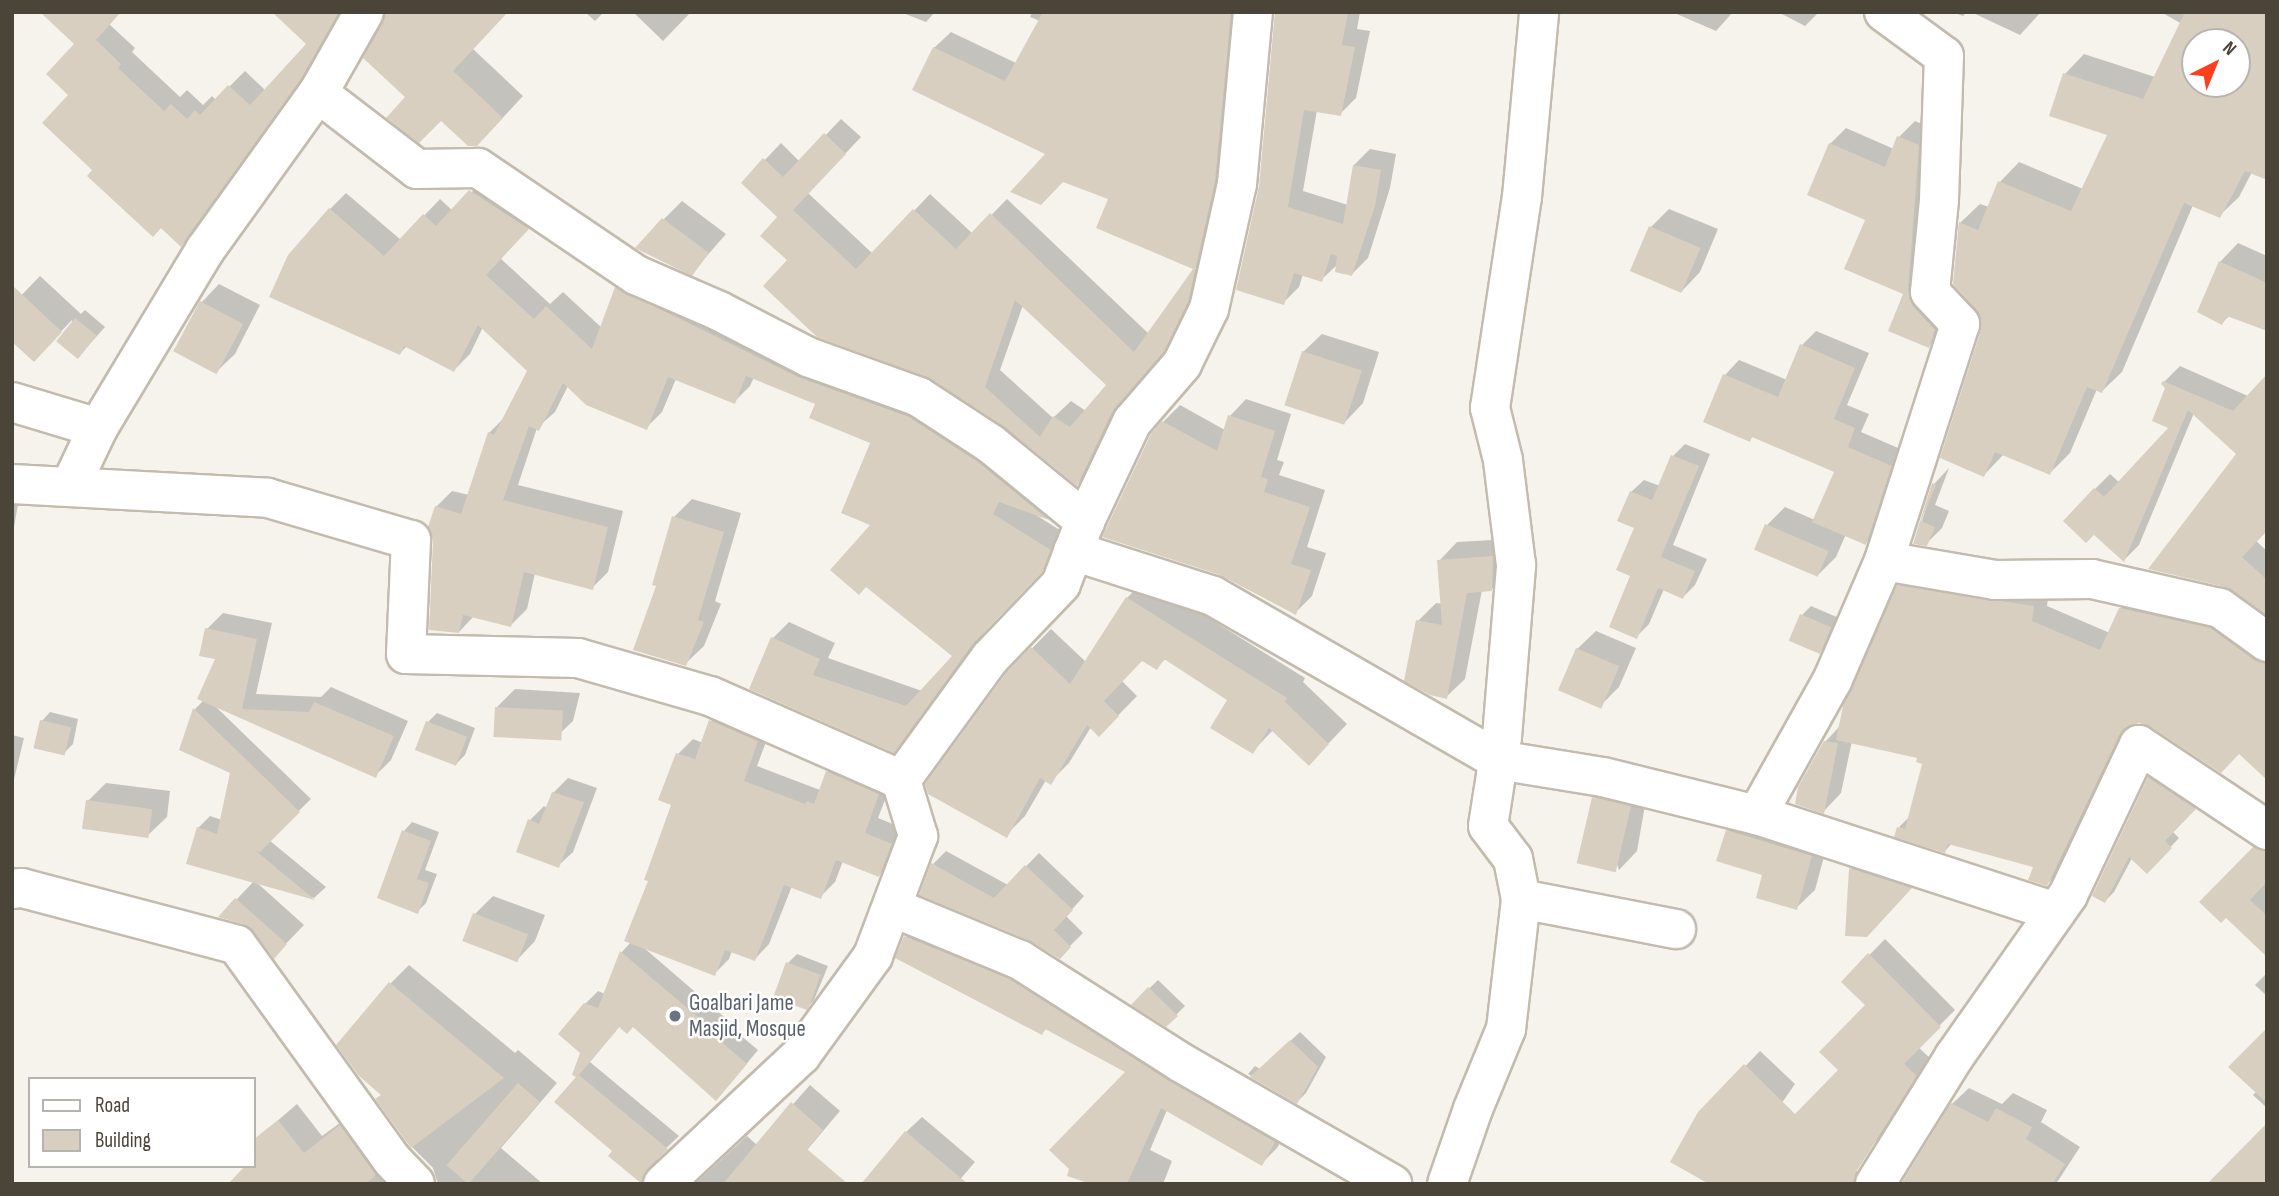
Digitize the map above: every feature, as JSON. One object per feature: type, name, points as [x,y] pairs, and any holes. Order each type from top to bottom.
[{"type":"street","points":[[70,487],[98,428],[205,250],[318,93],[364,12]]},
{"type":"street","points":[[901,780],[990,658],[1061,584],[1079,536],[1132,422],[1182,364],[1209,309],[1237,184],[1253,12]]},
{"type":"street","points":[[1447,1184],[1473,1109],[1506,1029],[1521,899],[1513,859],[1488,826],[1512,641],[1516,565],[1503,460],[1490,408],[1522,197],[1539,12]]},
{"type":"street","points":[[1757,816],[1832,681],[1884,561],[1960,324],[1930,292],[1939,200],[1944,56],[1884,12]]},
{"type":"street","points":[[318,93],[417,169],[478,168],[636,275],[719,311],[808,357],[919,397],[991,444],[1079,536],[1213,596],[1498,760],[1602,777],[1757,816],[2056,912]]},
{"type":"street","points":[[12,402],[98,428]]},
{"type":"street","points":[[12,484],[268,498],[411,540],[406,654],[578,658],[710,696],[901,780],[918,835],[873,956],[801,1055],[663,1184]]},
{"type":"street","points":[[1884,561],[1995,580],[2092,579],[2220,608],[2267,642]]},
{"type":"street","points":[[1875,1184],[1954,1057],[2068,895],[2139,745],[2267,830]]},
{"type":"street","points":[[12,889],[22,888],[237,945],[392,1160],[415,1184]]},
{"type":"street","points":[[1521,899],[1676,929]]},
{"type":"street","points":[[891,907],[1020,960],[1181,1062],[1392,1184]]},
{"type":"building","points":[[40,12],[121,12],[96,40],[121,64],[118,68],[164,111],[171,104],[187,119],[195,110],[200,115],[228,85],[250,105],[306,44],[272,12],[339,12],[300,81],[181,247],[161,228],[153,237],[87,176],[92,170],[42,123],[68,95],[46,74],[74,44]]},
{"type":"building","points":[[386,12],[508,12],[453,71],[503,118],[477,146],[468,146],[441,121],[419,143],[386,118],[405,97],[363,58]]},
{"type":"building","points":[[1043,12],[1231,12],[1215,181],[1188,302],[1164,352],[1112,412],[1077,486],[1005,427],[931,379],[817,337],[763,286],[787,260],[760,236],[777,217],[741,183],[763,158],[783,177],[824,133],[846,154],[793,210],[856,269],[913,209],[956,249],[990,213],[1134,352],[1193,269],[1096,228],[1108,199],[1063,182],[1041,205],[1010,192],[1045,154],[912,90],[933,47],[1005,81]],"holes":[[[1015,300],[1106,385],[1070,427],[1053,416],[1040,437],[985,387]]]},
{"type":"building","points":[[1275,12],[1348,12],[1342,45],[1355,47],[1341,116],[1304,110],[1288,207],[1343,224],[1353,165],[1381,170],[1375,206],[1352,276],[1335,272],[1337,256],[1331,254],[1322,282],[1294,273],[1284,305],[1236,290],[1259,186]]},
{"type":"building","points":[[2185,12],[2267,12],[2267,180],[2245,171],[2220,218],[2184,203],[2102,393],[2087,387],[2050,475],[1995,452],[1984,477],[1940,458],[1981,330],[1981,319],[1976,310],[1953,284],[1959,222],[1978,230],[1998,181],[2071,211],[2107,135],[2049,116],[2063,73],[2143,99]]},
{"type":"building","points":[[1897,136],[1919,145],[1908,290],[1914,307],[1935,330],[1929,348],[1888,331],[1903,294],[1844,269],[1865,220],[1807,195],[1829,143],[1885,167]]},
{"type":"building","points":[[469,190],[529,229],[486,275],[534,319],[546,306],[592,349],[615,287],[798,377],[909,417],[978,462],[1049,520],[999,502],[993,514],[1051,550],[1042,572],[972,645],[894,753],[749,689],[771,637],[820,659],[813,675],[906,706],[952,656],[866,587],[859,595],[830,570],[870,525],[841,513],[870,443],[809,418],[815,404],[746,376],[735,404],[668,377],[647,430],[586,405],[563,383],[539,431],[529,426],[503,500],[608,527],[593,590],[524,572],[511,627],[463,615],[459,633],[429,630],[433,541],[428,527],[435,506],[461,514],[488,432],[494,435],[527,371],[478,325],[454,372],[404,346],[400,355],[269,297],[288,255],[329,208],[384,256],[423,214],[436,226]]},
{"type":"building","points":[[662,218],[709,253],[692,276],[635,248]]},
{"type":"building","points":[[1649,226],[1701,248],[1681,293],[1630,271]]},
{"type":"building","points":[[2219,261],[2267,283],[2267,331],[2227,316],[2222,325],[2197,312]]},
{"type":"building","points":[[12,285],[62,332],[34,362],[12,342]]},
{"type":"building","points":[[200,301],[243,324],[217,374],[173,351]]},
{"type":"building","points":[[75,318],[97,336],[78,359],[56,341]]},
{"type":"building","points":[[1800,344],[1855,368],[1834,419],[1855,428],[1848,447],[1892,466],[1866,545],[1812,522],[1834,472],[1752,437],[1750,442],[1703,422],[1723,374],[1778,397]]},
{"type":"building","points":[[1302,351],[1362,370],[1344,425],[1284,405]]},
{"type":"building","points":[[2267,374],[2267,531],[2242,557],[2267,580],[2267,615],[2225,587],[2148,569],[2236,454],[2188,410],[2124,562],[2094,535],[2086,543],[2063,521],[2094,488],[2104,497],[2168,428],[2152,421],[2165,388],[2161,384],[2163,381],[2233,411]]},
{"type":"building","points":[[1228,415],[1275,431],[1261,477],[1268,479],[1264,492],[1310,507],[1291,564],[1311,570],[1296,615],[1220,575],[1102,537],[1151,434],[1162,421],[1217,451]]},
{"type":"building","points":[[1671,455],[1699,466],[1661,557],[1695,571],[1683,599],[1658,588],[1637,639],[1609,627],[1630,576],[1616,570],[1634,528],[1617,521],[1630,491],[1652,500]]},
{"type":"building","points":[[1932,483],[1936,485],[1921,521],[1935,527],[1927,546],[1913,544]]},
{"type":"building","points":[[672,516],[724,532],[698,620],[704,622],[686,666],[633,650],[656,586],[652,585]]},
{"type":"building","points":[[1765,524],[1829,551],[1818,577],[1754,550]]},
{"type":"building","points":[[1493,556],[1492,591],[1467,593],[1447,699],[1430,695],[1404,681],[1416,620],[1442,625],[1437,560]]},
{"type":"building","points":[[1897,585],[2034,606],[2032,621],[2100,650],[2119,608],[2211,628],[2254,660],[2267,664],[2267,780],[2239,754],[2221,773],[2151,727],[2139,723],[2127,727],[2119,736],[2047,886],[2028,880],[2033,867],[1948,844],[1945,853],[1894,837],[1897,827],[1905,829],[1922,764],[1916,762],[1917,758],[1836,740],[1843,706]]},
{"type":"building","points":[[1126,597],[1287,698],[1285,702],[1329,744],[1309,766],[1269,728],[1253,754],[1210,728],[1227,700],[1164,659],[1157,670],[1142,661],[1104,701],[1119,716],[1099,737],[1087,725],[1051,785],[1040,778],[1007,838],[928,794],[925,784],[1007,672],[1031,647],[1070,684]]},
{"type":"building","points":[[1800,614],[1831,627],[1820,654],[1789,641]]},
{"type":"building","points":[[205,628],[257,639],[242,709],[309,712],[314,702],[394,736],[376,778],[197,699],[215,659],[199,656]]},
{"type":"building","points":[[1576,648],[1619,666],[1601,709],[1558,690]]},
{"type":"building","points":[[495,707],[563,711],[561,741],[493,737]]},
{"type":"building","points":[[193,708],[300,812],[260,852],[256,851],[315,900],[186,864],[197,827],[217,834],[230,773],[179,750]]},
{"type":"building","points":[[40,720],[71,727],[65,755],[33,748]]},
{"type":"building","points":[[709,720],[758,741],[744,781],[805,804],[807,801],[814,804],[826,771],[879,794],[865,833],[892,844],[879,877],[836,860],[821,899],[784,885],[755,961],[725,950],[715,976],[624,941],[648,881],[644,880],[671,805],[658,800],[676,753],[695,759]]},
{"type":"building","points":[[426,721],[467,737],[456,766],[415,750]]},
{"type":"building","points":[[1824,741],[1838,743],[1824,814],[1795,804],[1798,787]]},
{"type":"building","points":[[2148,777],[2196,809],[2165,841],[2172,848],[2147,874],[2129,857],[2105,903],[2092,896]]},
{"type":"building","points":[[552,792],[584,802],[559,868],[516,852],[528,819],[539,824]]},
{"type":"building","points":[[1592,797],[1631,806],[1616,872],[1577,863]]},
{"type":"building","points":[[86,800],[152,809],[148,838],[82,829]]},
{"type":"building","points":[[402,830],[431,841],[417,879],[429,883],[418,914],[377,898]]},
{"type":"building","points":[[1726,830],[1812,856],[1797,910],[1756,898],[1762,875],[1716,861]]},
{"type":"building","points":[[2253,847],[2267,852],[2267,882],[2250,900],[2267,916],[2267,957],[2226,918],[2221,923],[2199,902]]},
{"type":"building","points":[[931,863],[994,898],[1025,865],[1073,910],[1054,930],[1071,947],[1060,959],[1028,940],[919,895]]},
{"type":"building","points":[[1849,868],[1912,888],[1867,937],[1845,936]]},
{"type":"building","points":[[235,898],[287,944],[274,959],[254,932],[243,924],[218,917]]},
{"type":"building","points":[[473,913],[528,934],[517,962],[462,941]]},
{"type":"building","points":[[904,936],[1010,979],[1168,1080],[1275,1142],[1262,1166],[1161,1108],[1127,1184],[1091,1184],[1067,1176],[1069,1169],[1049,1150],[1125,1072],[1045,1029],[1042,1035],[895,958]]},
{"type":"building","points":[[620,951],[719,1035],[717,1038],[747,1064],[716,1101],[633,1027],[627,1034],[619,1027],[579,1075],[668,1149],[648,1169],[642,1184],[608,1156],[612,1151],[554,1102],[576,1077],[572,1075],[580,1053],[558,1034],[584,1003],[598,1008]]},
{"type":"building","points":[[1868,953],[1941,1027],[1904,1064],[1917,1076],[1856,1172],[1853,1184],[1709,1184],[1670,1162],[1698,1112],[1744,1064],[1795,1114],[1838,1070],[1819,1052],[1865,1005],[1841,982]]},
{"type":"building","points":[[786,962],[821,975],[808,1010],[773,998]]},
{"type":"building","points":[[389,982],[504,1078],[411,1148],[375,1099],[381,1095],[359,1076],[336,1045]]},
{"type":"building","points":[[1148,987],[1178,1016],[1166,1027],[1131,1005]]},
{"type":"building","points":[[2267,1028],[2267,1103],[2228,1067]]},
{"type":"building","points":[[1290,1040],[1318,1067],[1297,1104],[1250,1077]]},
{"type":"building","points":[[518,1083],[540,1102],[469,1184],[446,1165]]},
{"type":"building","points":[[791,1102],[823,1130],[807,1149],[848,1184],[723,1184]]},
{"type":"building","points":[[1951,1103],[1988,1122],[1996,1108],[2032,1127],[2026,1139],[2065,1164],[2052,1184],[1901,1184]]},
{"type":"building","points":[[278,1120],[304,1153],[340,1125],[376,1175],[365,1184],[228,1184],[243,1168],[256,1168],[256,1137]]},
{"type":"building","points":[[2267,1123],[2267,1184],[2207,1184]]},
{"type":"building","points":[[905,1131],[968,1184],[861,1184]]},
{"type":"place","name":"Goalbari Jame Masjid, Mosque","points":[[675,1016]]}]
